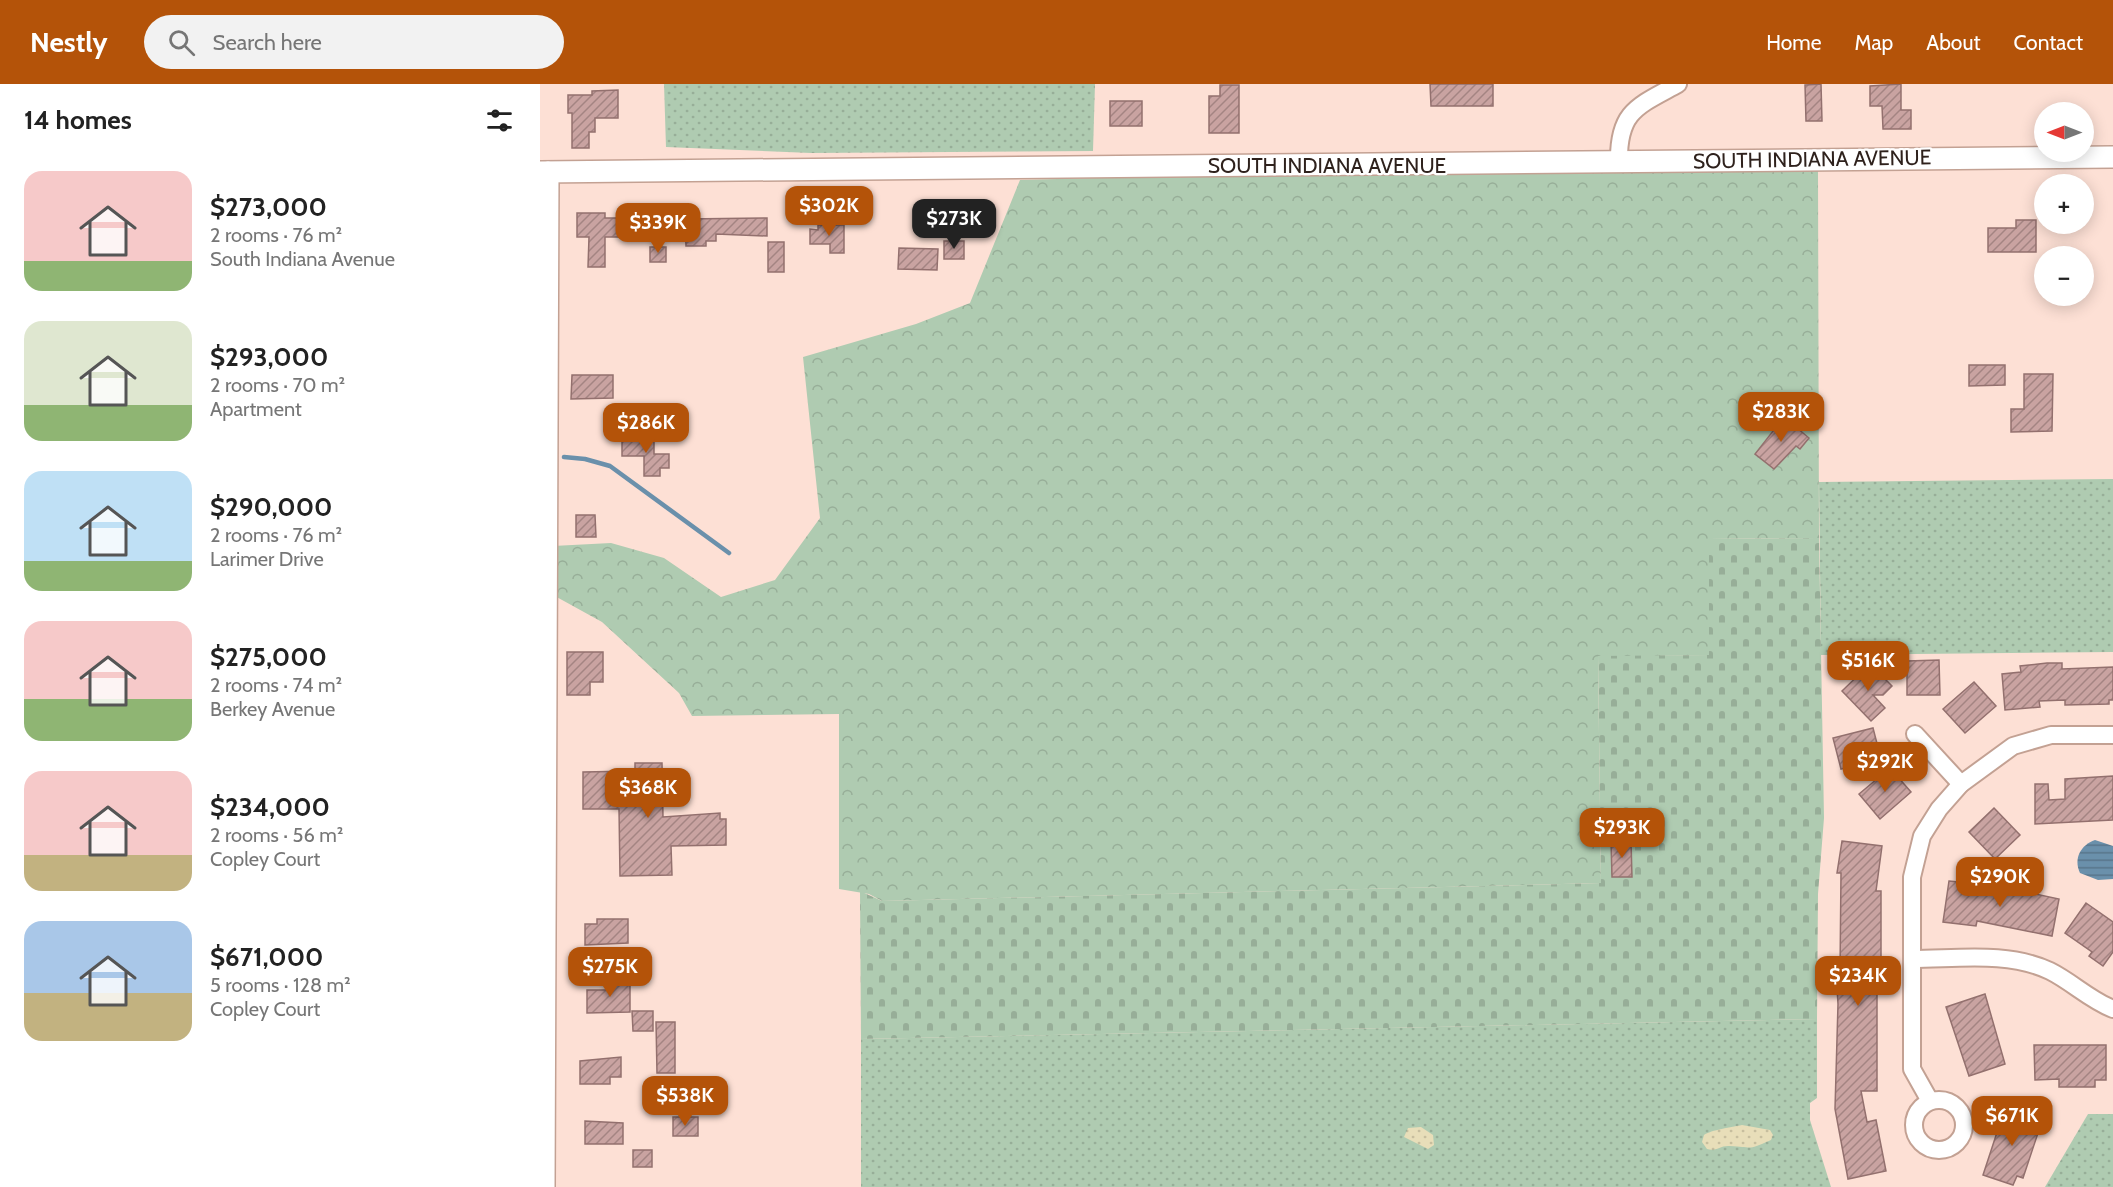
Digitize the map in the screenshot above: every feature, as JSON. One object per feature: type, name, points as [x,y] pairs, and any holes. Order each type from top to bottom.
[{"type":"street","points":[[1619,162],[1619,137],[1626,119],[1641,104],[1678,84]]},
{"type":"street","name":"SOUTH INDIANA AVENUE","points":[[544,172],[2113,157]]},
{"type":"street","points":[[544,172],[542,1030],[544,1187]]},
{"type":"street","points":[[1915,734],[1961,784]]},
{"type":"street","points":[[1930,1101],[1912,1069],[1912,877],[1916,855],[1927,827],[1961,784],[2013,746],[2051,735],[2113,735]]},
{"type":"street","points":[[1912,959],[2000,958],[2028,962],[2051,972],[2113,1010]]},
{"type":"green space","points":[[664,84],[1095,84],[1093,151],[811,153],[666,147]]},
{"type":"green space","points":[[1802,159],[1818,171],[1819,538],[1709,539],[1709,655],[1598,657],[1601,883],[882,901],[869,894],[839,889],[839,714],[692,716],[679,693],[602,622],[553,595],[553,546],[611,543],[664,558],[721,597],[775,580],[820,518],[803,357],[916,324],[970,303],[1020,180]]},
{"type":"green space","points":[[2113,479],[2113,652],[1821,655],[1819,482]]},
{"type":"green space","points":[[1819,538],[1824,818],[1818,894],[1817,1019],[861,1039],[860,891],[882,901],[1601,883],[1598,656],[1709,655],[1709,539]]},
{"type":"green space","points":[[1817,1019],[1817,1098],[1810,1103],[1810,1120],[1831,1187],[861,1187],[861,1039]]},
{"type":"green space","points":[[2088,1114],[2113,1114],[2113,1187],[2045,1187]]},
{"type":"sand","points":[[1742,1125],[1770,1130],[1773,1135],[1771,1140],[1753,1147],[1727,1146],[1713,1150],[1707,1149],[1702,1142],[1707,1133]]},
{"type":"sand","points":[[1421,1127],[1433,1135],[1434,1145],[1428,1149],[1404,1137],[1408,1128]]},
{"type":"water","points":[[2095,840],[2113,846],[2113,879],[2098,880],[2080,873],[2078,857],[2086,845]]},
{"type":"building","points":[[1430,84],[1493,84],[1493,106],[1431,106]]},
{"type":"building","points":[[1821,84],[1822,121],[1806,121],[1805,85]]},
{"type":"building","points":[[1901,84],[1901,110],[1911,110],[1911,129],[1883,129],[1882,106],[1870,106],[1870,86]]},
{"type":"building","points":[[1220,85],[1239,85],[1239,133],[1209,133],[1209,96],[1220,96]]},
{"type":"building","points":[[618,90],[618,118],[595,118],[595,132],[589,132],[589,148],[572,148],[572,113],[568,113],[568,95],[592,95],[592,91]]},
{"type":"building","points":[[1110,101],[1142,101],[1142,126],[1110,126]]},
{"type":"building","points":[[577,213],[605,213],[605,218],[651,218],[651,237],[605,237],[605,267],[588,267],[589,237],[577,237]]},
{"type":"building","points":[[767,218],[767,236],[716,234],[716,241],[706,241],[706,246],[686,246],[685,219]]},
{"type":"building","points":[[2016,220],[2034,220],[2036,246],[2034,246],[2034,252],[1988,252],[1988,228],[2016,228]]},
{"type":"building","points":[[818,225],[844,225],[844,253],[830,253],[830,244],[810,244],[810,229],[818,230]]},
{"type":"building","points":[[944,241],[964,241],[964,259],[944,259]]},
{"type":"building","points":[[768,242],[784,242],[784,272],[768,272]]},
{"type":"building","points":[[650,247],[666,247],[666,262],[650,262]]},
{"type":"building","points":[[899,248],[938,249],[937,270],[898,269]]},
{"type":"building","points":[[1969,365],[2005,365],[2005,385],[1969,386]]},
{"type":"building","points":[[2024,374],[2053,374],[2052,431],[2011,432],[2011,409],[2024,409]]},
{"type":"building","points":[[572,375],[613,375],[613,398],[571,399]]},
{"type":"building","points":[[1784,417],[1809,438],[1800,449],[1796,446],[1774,469],[1755,454]]},
{"type":"building","points":[[622,437],[654,437],[654,454],[669,454],[669,468],[660,468],[660,476],[644,476],[644,456],[622,456]]},
{"type":"building","points":[[576,515],[595,515],[596,537],[576,537]]},
{"type":"building","points":[[567,652],[603,652],[603,682],[590,682],[590,695],[567,695]]},
{"type":"building","points":[[1939,660],[1940,695],[1907,695],[1907,661]]},
{"type":"building","points":[[2062,663],[2062,669],[2113,667],[2113,700],[2109,700],[2109,704],[2065,705],[2065,700],[2039,701],[2040,707],[2005,710],[2002,674],[2021,672],[2020,666]]},
{"type":"building","points":[[1870,664],[1892,686],[1883,695],[1873,695],[1885,708],[1871,721],[1842,691]]},
{"type":"building","points":[[1974,682],[1996,706],[1965,733],[1943,709]]},
{"type":"building","points":[[1873,728],[1881,759],[1841,769],[1833,738]]},
{"type":"building","points":[[635,763],[662,763],[663,817],[720,813],[720,819],[726,819],[726,845],[671,846],[672,875],[620,876],[619,809],[583,809],[583,772],[635,771]]},
{"type":"building","points":[[1890,768],[1911,792],[1880,819],[1859,794]]},
{"type":"building","points":[[2113,776],[2113,820],[2035,824],[2035,784],[2048,784],[2049,800],[2065,799],[2065,779]]},
{"type":"building","points":[[1994,808],[2020,835],[1995,859],[1969,832]]},
{"type":"building","points":[[1611,841],[1631,841],[1632,877],[1612,877]]},
{"type":"building","points":[[1842,841],[1882,846],[1876,891],[1881,891],[1881,964],[1877,964],[1877,1091],[1861,1091],[1867,1122],[1876,1120],[1886,1171],[1848,1179],[1835,1109],[1838,1004],[1836,972],[1840,972],[1841,873],[1837,873]]},
{"type":"building","points":[[1949,881],[1997,886],[2059,899],[2052,936],[1977,921],[1976,926],[1943,922]]},
{"type":"building","points":[[2086,903],[2113,922],[2113,952],[2103,966],[2089,956],[2092,952],[2065,933]]},
{"type":"building","points":[[597,919],[628,919],[628,943],[585,945],[585,924],[597,924]]},
{"type":"building","points":[[608,980],[630,980],[630,1012],[587,1013],[587,990],[608,990]]},
{"type":"building","points":[[1985,994],[2005,1064],[1969,1076],[1946,1007]]},
{"type":"building","points":[[632,1011],[653,1011],[653,1031],[633,1031]]},
{"type":"building","points":[[656,1022],[675,1022],[675,1073],[657,1073]]},
{"type":"building","points":[[2034,1045],[2106,1045],[2106,1080],[2095,1080],[2095,1087],[2059,1087],[2059,1079],[2035,1080]]},
{"type":"building","points":[[621,1057],[621,1077],[610,1077],[610,1084],[580,1084],[580,1061]]},
{"type":"building","points":[[2005,1108],[2042,1121],[2023,1178],[2017,1176],[2013,1185],[1983,1175]]},
{"type":"building","points":[[673,1117],[698,1117],[698,1136],[673,1136]]},
{"type":"building","points":[[585,1121],[623,1123],[623,1144],[585,1144]]},
{"type":"building","points":[[633,1150],[652,1150],[652,1167],[633,1167]]},
{"type":"waterway","points":[[564,457],[585,459],[610,466],[729,553]]}]
